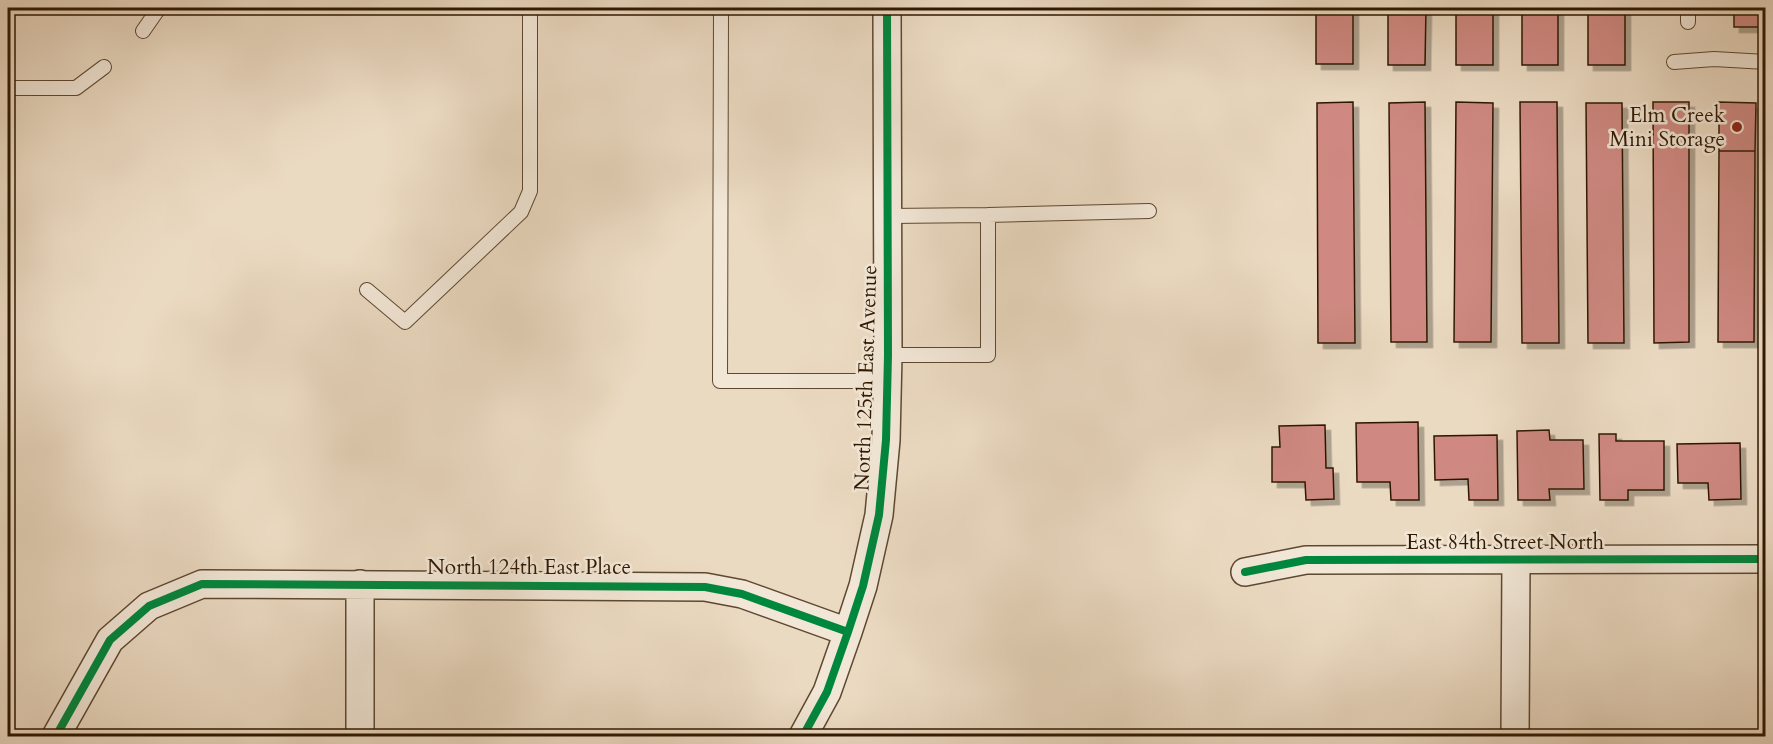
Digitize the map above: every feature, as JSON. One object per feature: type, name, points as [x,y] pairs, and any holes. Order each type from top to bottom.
[{"type":"street","name":"North 125th East Avenue","points":[[803,736],[827,692],[848,632],[863,586],[879,515],[886,440],[888,368],[887,8]]},
{"type":"street","name":"East 84th Street North","points":[[1245,572],[1306,560],[1766,559]]},
{"type":"street","points":[[1515,736],[1516,560]]},
{"type":"street","name":"North 124th East Place","points":[[56,736],[110,640],[149,606],[202,584],[705,587],[742,594],[848,632]]},
{"type":"street","points":[[360,585],[360,736]]},
{"type":"lane","points":[[143,31],[159,8]]},
{"type":"lane","points":[[367,290],[405,321],[521,212],[530,191],[530,8]]},
{"type":"lane","points":[[721,8],[720,381],[888,368],[988,356],[987,215]]},
{"type":"lane","points":[[1688,8],[1688,22]]},
{"type":"lane","points":[[1674,62],[1714,59],[1766,62]]},
{"type":"lane","points":[[8,88],[76,88],[104,67]]},
{"type":"lane","points":[[888,216],[1149,211]]},
{"type":"building","points":[[1316,8],[1353,8],[1353,64],[1316,64]]},
{"type":"building","points":[[1388,8],[1426,8],[1425,65],[1388,65]]},
{"type":"building","points":[[1456,8],[1493,8],[1493,65],[1456,65]]},
{"type":"building","points":[[1522,8],[1558,8],[1558,65],[1522,65]]},
{"type":"building","points":[[1588,8],[1625,8],[1625,65],[1588,65]]},
{"type":"building","points":[[1734,8],[1766,8],[1766,27],[1734,27]]},
{"type":"building","points":[[1353,102],[1355,343],[1318,343],[1317,103]]},
{"type":"building","points":[[1425,102],[1427,342],[1391,342],[1389,103]]},
{"type":"building","points":[[1456,102],[1493,103],[1491,342],[1454,342]]},
{"type":"building","points":[[1520,102],[1557,102],[1559,343],[1522,343]]},
{"type":"building","points":[[1653,102],[1689,102],[1689,342],[1654,343]]},
{"type":"building","name":"Elm Creek Mini Storage","points":[[1719,102],[1756,103],[1755,151],[1719,151]]},
{"type":"building","points":[[1586,103],[1622,103],[1624,343],[1588,343]]},
{"type":"building","points":[[1719,151],[1755,151],[1754,342],[1718,342]]},
{"type":"building","points":[[1418,422],[1419,500],[1391,500],[1390,482],[1357,482],[1356,423]]},
{"type":"building","points":[[1325,425],[1326,468],[1333,468],[1334,499],[1306,500],[1305,482],[1272,482],[1272,447],[1280,447],[1279,426]]},
{"type":"building","points":[[1549,430],[1550,440],[1583,440],[1584,489],[1549,489],[1550,500],[1518,500],[1517,431]]},
{"type":"building","points":[[1759,433],[1766,433],[1766,496],[1760,496]]},
{"type":"building","points":[[1599,434],[1616,434],[1616,441],[1664,441],[1664,490],[1628,490],[1628,500],[1600,500]]},
{"type":"building","points":[[1497,435],[1498,500],[1469,500],[1468,479],[1435,480],[1434,436]]},
{"type":"building","points":[[1740,443],[1741,499],[1709,500],[1708,483],[1678,483],[1677,444]]},
{"type":"cycle path","points":[[803,736],[827,692],[848,632],[863,586],[879,515],[886,440],[888,355],[887,8]]},
{"type":"cycle path","points":[[1245,572],[1306,560],[1766,559]]},
{"type":"cycle path","points":[[56,736],[110,640],[149,606],[202,584],[705,587],[742,594],[848,632]]},
{"type":"place","name":"Elm Creek Mini Storage","points":[[1737,127]]}]
